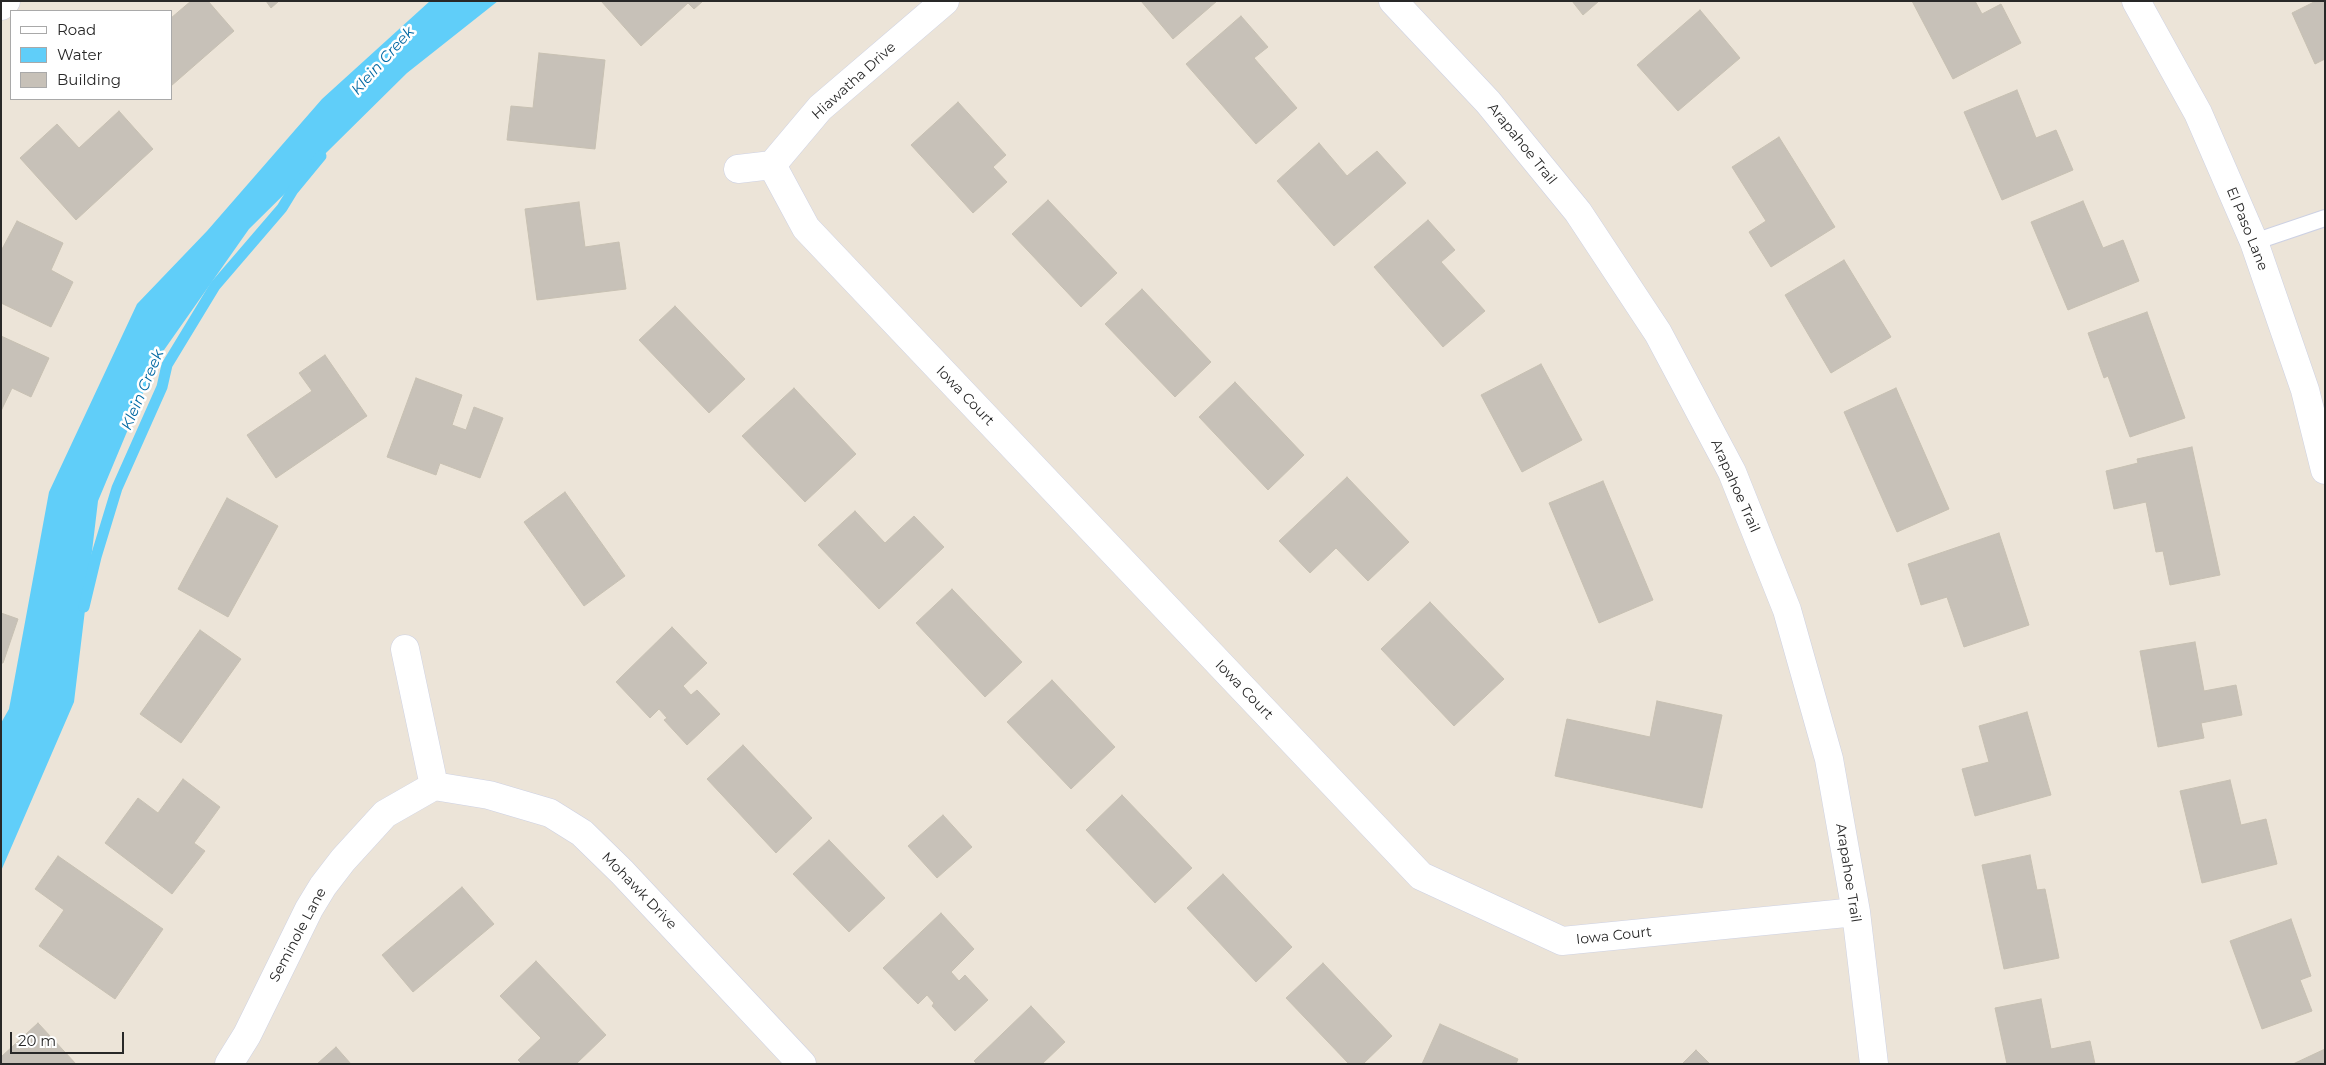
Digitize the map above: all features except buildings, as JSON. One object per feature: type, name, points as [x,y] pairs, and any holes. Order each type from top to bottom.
[{"type":"street","points":[[1,6],[6,1]]},
{"type":"street","name":"Hiawatha Drive","points":[[772,165],[820,108],[945,1]]},
{"type":"street","name":"Arapahoe Trail","points":[[1393,1],[1488,102],[1578,212],[1658,333],[1732,472],[1790,619],[1829,759],[1856,912],[1874,1064]]},
{"type":"street","name":"El Paso Lane","points":[[2136,1],[2198,114],[2254,242],[2305,390],[2325,470]]},
{"type":"street","points":[[738,169],[772,165]]},
{"type":"street","name":"Iowa Court","points":[[772,165],[806,228],[1421,876],[1562,942],[1856,912]]},
{"type":"street","points":[[405,649],[434,786]]},
{"type":"street","name":"Seminole Lane","points":[[230,1064],[247,1035],[309,908],[323,886],[343,860],[386,814],[434,786]]},
{"type":"street","name":"Mohawk Drive","points":[[434,786],[489,795],[550,813],[582,834],[622,872],[802,1064]]},
{"type":"lane","points":[[2254,242],[2325,218]]},
{"type":"water","points":[[430,1],[498,1],[407,73],[249,229],[157,360],[98,501],[74,702],[1,871],[1,723],[9,709],[49,492],[137,304],[207,231],[322,99]]},
{"type":"waterway","name":"Klein Creek","points":[[84,607],[96,557],[117,488],[162,387],[167,365],[215,286],[282,208],[293,190],[321,156]]}]
